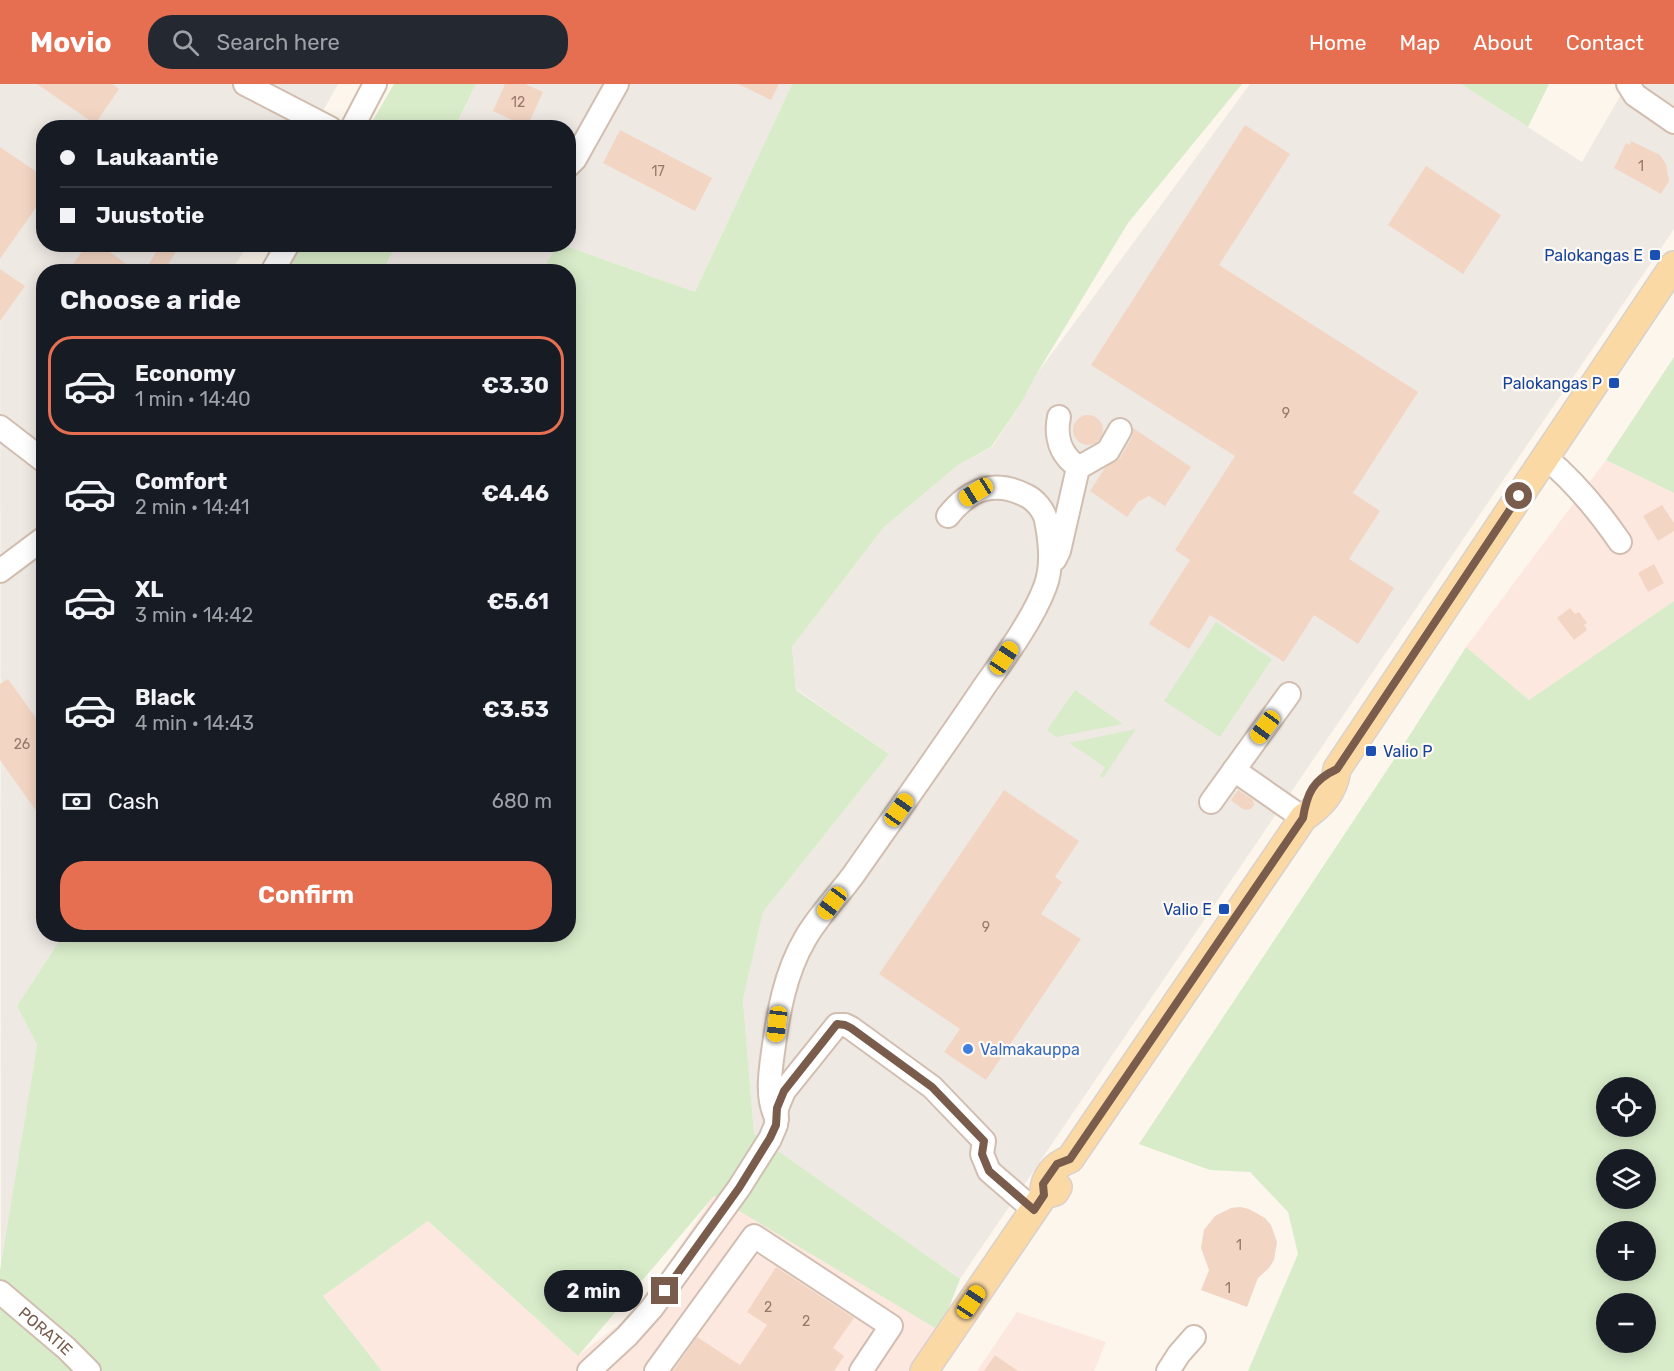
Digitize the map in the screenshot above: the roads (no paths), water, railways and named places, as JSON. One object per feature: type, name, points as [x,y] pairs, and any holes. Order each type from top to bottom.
[{"type":"main road","points":[[924,1371],[1039,1203],[1055,1192],[1070,1170],[1070,1159],[1303,818],[1317,808],[1330,794],[1337,769],[1674,265]]},
{"type":"street","points":[[245,84],[315,120]]},
{"type":"street","points":[[355,120],[375,84]]},
{"type":"street","points":[[576,157],[617,84]]},
{"type":"street","points":[[1628,84],[1635,95],[1674,122]]},
{"type":"street","points":[[1059,417],[1058,437],[1061,449],[1078,468]]},
{"type":"street","points":[[0,427],[36,455]]},
{"type":"street","points":[[1049,568],[1059,551],[1078,468],[1108,451],[1120,430]]},
{"type":"street","points":[[1545,457],[1570,477],[1601,514],[1620,542]]},
{"type":"street","points":[[777,1119],[771,1109],[770,1079],[777,1024],[786,983],[805,939],[846,886],[1017,639],[1045,587],[1049,568],[1046,517],[1033,500],[1014,489],[993,486],[976,492],[958,504],[948,516]]},
{"type":"street","points":[[0,571],[36,544]]},
{"type":"street","points":[[1211,802],[1288,694]]},
{"type":"street","points":[[1234,770],[1303,818]]},
{"type":"street","points":[[589,1371],[627,1336],[652,1308],[739,1188],[770,1138],[776,1125],[777,1108],[784,1091],[837,1024],[845,1025],[932,1087],[984,1141],[982,1154],[989,1171],[1039,1203]]},
{"type":"street","points":[[656,1371],[754,1236],[891,1326],[861,1371]]},
{"type":"street","name":"PORATIE","points":[[0,1292],[66,1348],[89,1371]]},
{"type":"street","points":[[1168,1371],[1194,1337]]},
{"type":"place","name":"Palokangas E","points":[[1655,255]]},
{"type":"place","name":"Palokangas P","points":[[1614,383]]},
{"type":"place","name":"Valio P","points":[[1371,751]]},
{"type":"place","name":"Valio E","points":[[1224,909]]},
{"type":"place","name":"Valmakauppa","points":[[968,1049]]}]
